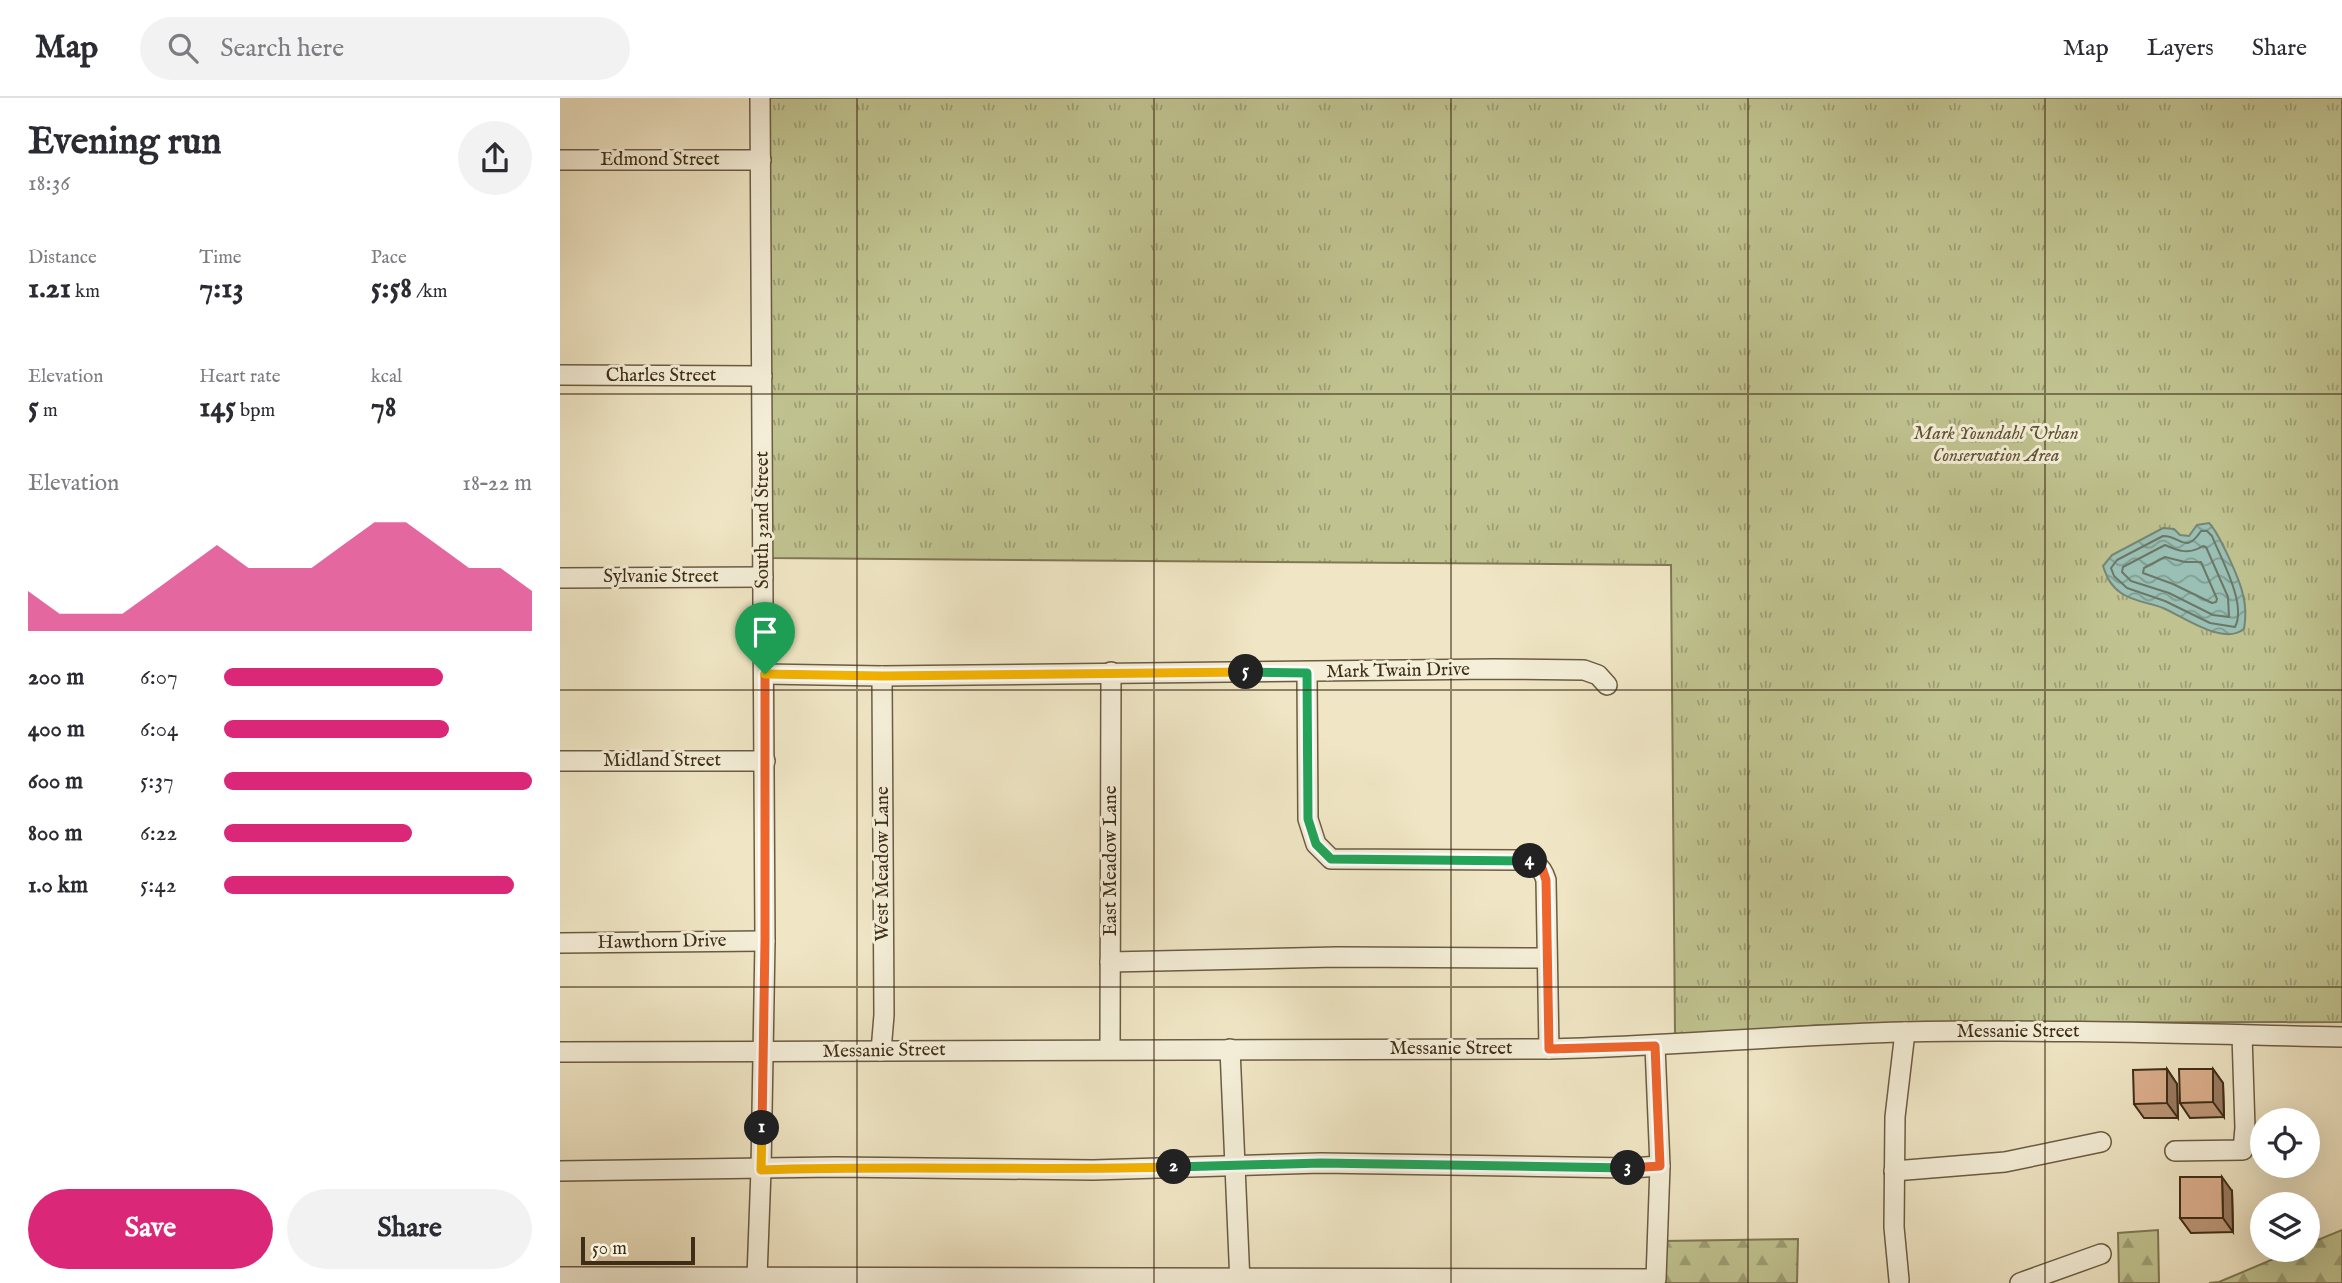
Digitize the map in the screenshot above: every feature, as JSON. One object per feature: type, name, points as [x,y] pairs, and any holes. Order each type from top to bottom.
[{"type":"street","name":"South 32nd Street","points":[[757,1277],[765,940],[760,98]]},
{"type":"street","name":"Edmond Street","points":[[560,160],[761,160]]},
{"type":"street","name":"Charles Street","points":[[560,375],[762,376]]},
{"type":"street","name":"Sylvanie Street","points":[[560,578],[762,577]]},
{"type":"street","name":"Mark Twain Drive","points":[[765,674],[883,676],[1584,670],[1598,676],[1607,685]]},
{"type":"street","name":"East Meadow Lane","points":[[1110,1049],[1111,672]]},
{"type":"street","points":[[1307,673],[1308,819],[1316,844],[1331,859],[1518,860],[1534,862],[1542,868],[1546,880],[1549,1049]]},
{"type":"street","name":"West Meadow Lane","points":[[881,1051],[884,1015],[883,676]]},
{"type":"street","name":"Midland Street","points":[[560,761],[765,761]]},
{"type":"street","name":"Hawthorn Drive","points":[[560,943],[765,940]]},
{"type":"street","points":[[1110,962],[1337,957],[1546,958]]},
{"type":"street","name":"Messanie Street","points":[[560,1052],[1549,1049],[1905,1032],[2080,1031],[2342,1037]]},
{"type":"street","points":[[1903,1282],[1894,1227],[1894,1171],[1895,1117],[1905,1032]]},
{"type":"street","points":[[2175,1151],[2243,1150],[2245,1128],[2242,1035]]},
{"type":"street","points":[[560,1277],[1656,1279],[1660,1166],[1655,1046]]},
{"type":"street","points":[[1230,1049],[1240,1280]]},
{"type":"street","points":[[1894,1171],[2005,1162],[2101,1142]]},
{"type":"street","points":[[560,1171],[836,1167],[1093,1170],[1321,1163],[1631,1168],[1660,1166]]},
{"type":"street","points":[[2020,1283],[2101,1254]]},
{"type":"green space","name":"Mark Youndahl Urban Conservation Area","points":[[768,98],[2342,98],[2342,1022],[1895,1023],[1675,1035],[1671,565],[770,558]]},
{"type":"green space","points":[[2158,1230],[2159,1283],[2119,1283],[2118,1233]]},
{"type":"green space","points":[[2342,1230],[2342,1283],[2209,1283],[2219,1282],[2266,1262],[2320,1262],[2320,1239]]},
{"type":"green space","points":[[1798,1239],[1797,1283],[1662,1283],[1663,1241]]},
{"type":"water","points":[[2209,523],[2234,568],[2241,588],[2245,607],[2244,629],[2225,634],[2204,628],[2163,608],[2125,596],[2108,578],[2103,566],[2112,555],[2163,528],[2174,529],[2180,535],[2189,536],[2197,525]]},
{"type":"building","points":[[2167,1069],[2167,1103],[2134,1104],[2133,1070]]},
{"type":"building","points":[[2179,1069],[2213,1069],[2213,1102],[2180,1103]]},
{"type":"building","points":[[2180,1177],[2222,1177],[2223,1218],[2180,1218]]},
{"type":"route","points":[[1111,672],[1307,673],[1308,819],[1316,844],[1331,859],[1518,860],[1534,862],[1542,868],[1546,880],[1549,1049],[1655,1046],[1660,1166],[1631,1168],[1278,1163],[1093,1170],[836,1167],[761,1170],[765,940],[765,674],[883,676],[1111,672]]}]
